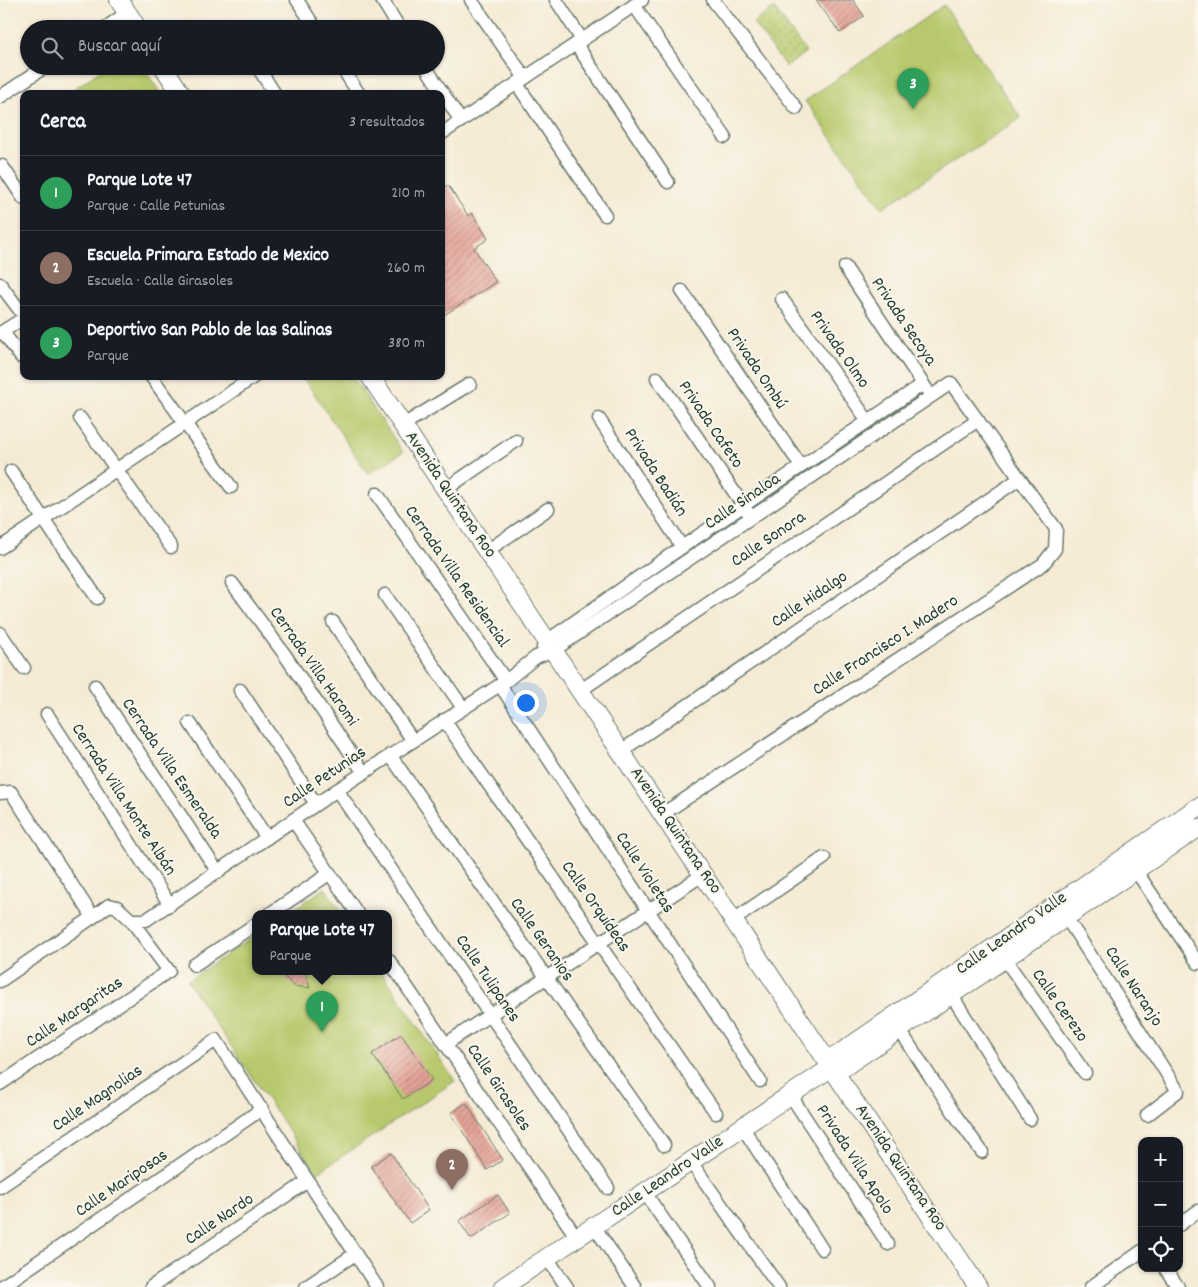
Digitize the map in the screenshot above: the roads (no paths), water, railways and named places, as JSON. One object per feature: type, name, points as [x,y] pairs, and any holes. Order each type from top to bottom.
[{"type":"main road","points":[[123,7],[132,20]]},
{"type":"main road","points":[[169,75],[178,90]]},
{"type":"main road","name":"Avenida Quintana Roo","points":[[373,380],[664,813],[978,1287]]},
{"type":"main road","name":"Calle Leandro Valle","points":[[503,1287],[791,1096],[832,1067],[836,1056],[947,988],[1196,817]]},
{"type":"main road","name":"Calle Leandro Valle","points":[[832,1067],[844,1067],[899,1030],[947,988],[1004,958],[1061,909]]},
{"type":"street","points":[[297,0],[310,20]]},
{"type":"street","points":[[382,0],[394,20]]},
{"type":"street","points":[[471,0],[605,215]]},
{"type":"street","points":[[556,0],[579,42],[668,182]]},
{"type":"street","points":[[713,0],[796,108]]},
{"type":"street","points":[[445,131],[639,1],[725,137]]},
{"type":"street","points":[[112,20],[123,7]]},
{"type":"street","points":[[0,96],[32,75]]},
{"type":"street","points":[[263,75],[272,90]]},
{"type":"street","points":[[347,75],[356,90]]},
{"type":"street","points":[[431,75],[440,90]]},
{"type":"street","points":[[445,98],[460,122]]},
{"type":"street","points":[[2,166],[20,193]]},
{"type":"street","name":"Privada Secoya","points":[[845,267],[932,396]]},
{"type":"street","points":[[0,284],[20,312]]},
{"type":"street","name":"Privada Ombú","points":[[682,291],[801,466]]},
{"type":"street","name":"Privada Olmo","points":[[782,299],[868,421]]},
{"type":"street","points":[[20,320],[1,332],[20,356]]},
{"type":"street","name":"Privada Cafeto","points":[[657,378],[751,517]]},
{"type":"street","points":[[154,380],[232,487]]},
{"type":"street","points":[[0,548],[249,380]]},
{"type":"street","name":"Calle Sinaloa","points":[[550,645],[751,517],[951,383]]},
{"type":"street","name":"Calle Francisco I. Madero","points":[[664,813],[1043,564],[1055,549],[1056,529],[1018,479],[951,383]]},
{"type":"street","points":[[403,424],[470,384]]},
{"type":"street","name":"Calle Sinaloa","points":[[550,645],[682,547],[923,384]]},
{"type":"street","points":[[80,418],[171,547]]},
{"type":"street","name":"Privada Badián","points":[[600,419],[682,547]]},
{"type":"street","name":"Calle Sonora","points":[[581,690],[978,420]]},
{"type":"street","points":[[446,489],[516,441]]},
{"type":"street","points":[[11,471],[97,598]]},
{"type":"street","name":"Calle Hidalgo","points":[[621,751],[1018,479]]},
{"type":"street","name":"Cerrada Villa Residencial","points":[[377,494],[503,683]]},
{"type":"street","points":[[487,550],[548,509]]},
{"type":"street","name":"Cerrada Villa Haromi","points":[[232,583],[285,655],[364,772]]},
{"type":"street","points":[[385,595],[464,708]]},
{"type":"street","points":[[333,622],[413,741]]},
{"type":"street","points":[[0,633],[24,668]]},
{"type":"street","name":"Calle Petunias","points":[[131,920],[146,920],[170,905],[364,772],[503,683],[550,645]]},
{"type":"street","name":"Calle Violetas","points":[[503,683],[648,911],[760,1081]]},
{"type":"street","name":"Cerrada Villa Esmeralda","points":[[95,686],[218,872]]},
{"type":"street","points":[[240,690],[316,804]]},
{"type":"street","name":"Cerrada Villa Monte Albán","points":[[47,714],[170,905]]},
{"type":"street","name":"Calle Orquídeas","points":[[444,720],[716,1113]]},
{"type":"street","points":[[190,723],[266,838]]},
{"type":"street","name":"Calle Geranios","points":[[390,756],[664,1145]]},
{"type":"street","name":"Calle Tulipanes","points":[[337,790],[608,1188]]},
{"type":"street","points":[[0,793],[11,792],[93,917]]},
{"type":"street","points":[[292,820],[355,910]]},
{"type":"street","points":[[735,920],[824,858]]},
{"type":"street","points":[[1131,863],[1198,963]]},
{"type":"street","points":[[276,910],[330,874]]},
{"type":"street","points":[[447,1043],[704,874]]},
{"type":"street","points":[[0,981],[109,906],[117,907],[131,920]]},
{"type":"street","name":"Calle Naranjo","points":[[1061,909],[1178,1091],[1146,1115]]},
{"type":"street","name":"Calle Margaritas","points":[[0,1084],[169,971],[131,920]]},
{"type":"street","points":[[194,965],[252,927]]},
{"type":"street","name":"Calle Cerezo","points":[[1004,958],[1085,1073]]},
{"type":"street","name":"Calle Girasoles","points":[[392,965],[447,1043],[577,1238]]},
{"type":"street","points":[[947,988],[1007,1086],[1030,1119]]},
{"type":"street","points":[[899,1030],[982,1152]]},
{"type":"street","name":"Calle Magnolias","points":[[0,1187],[216,1040],[262,1109]]},
{"type":"street","name":"Privada Villa Apolo","points":[[791,1096],[888,1244]]},
{"type":"street","points":[[262,1109],[377,1287]]},
{"type":"street","name":"Calle Mariposas","points":[[1,1287],[262,1109]]},
{"type":"street","points":[[743,1128],[822,1249]]},
{"type":"street","points":[[691,1162],[779,1287]]},
{"type":"street","name":"Calle Nardo","points":[[151,1287],[308,1181]]},
{"type":"street","points":[[645,1193],[710,1287]]},
{"type":"street","points":[[1183,1222],[1198,1212]]},
{"type":"street","points":[[594,1226],[635,1287]]},
{"type":"street","points":[[306,1287],[355,1254]]},
{"type":"street","points":[[1092,1287],[1138,1254]]},
{"type":"street","points":[[547,1258],[567,1287]]},
{"type":"street","points":[[1168,1272],[1178,1287]]},
{"type":"place","name":"Deportivo San Pablo de las Salinas","points":[[913,109]]},
{"type":"place","name":"Parque Lote 47","points":[[322,1032]]},
{"type":"place","name":"Escuela Primara Estado de Mexico","points":[[452,1190]]}]
